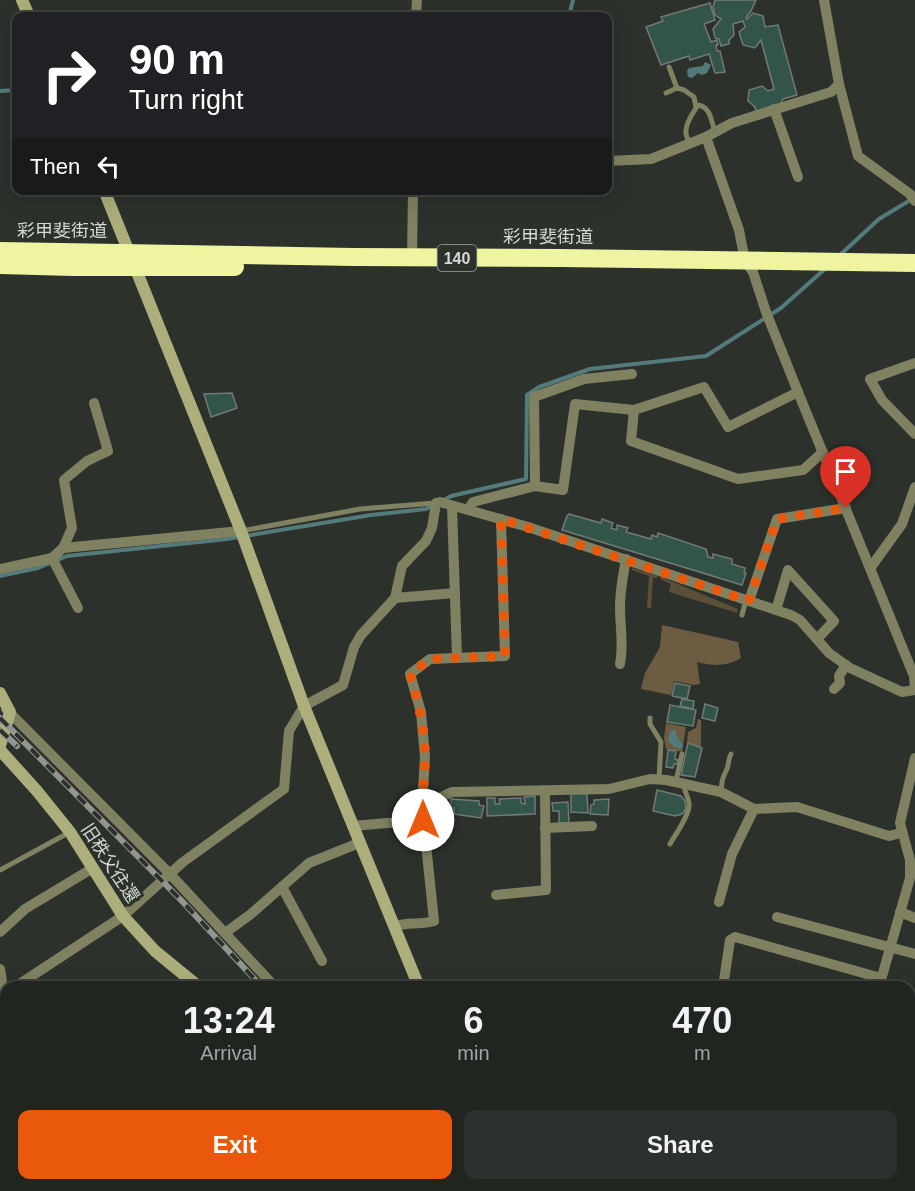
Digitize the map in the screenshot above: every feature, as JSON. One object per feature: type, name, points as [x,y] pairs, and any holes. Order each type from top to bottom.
[{"type":"highway","name":"彩甲斐街道","points":[[0,251],[133,259],[749,266],[915,263]]},
{"type":"highway","name":"彩甲斐街道","points":[[0,265],[73,267],[133,259],[412,258],[749,266],[915,275]]},
{"type":"street","points":[[824,0],[839,84],[858,156],[910,194],[915,201]]},
{"type":"street","points":[[612,161],[651,159],[732,123],[831,92],[839,84]]},
{"type":"street","points":[[774,109],[798,177]]},
{"type":"street","points":[[24,981],[123,916],[170,874],[284,789],[289,731],[304,706],[343,686],[354,647],[361,635],[395,598],[402,566],[426,541],[432,528],[438,503],[501,519],[776,610],[800,620],[829,652],[846,665],[902,692],[915,689],[910,652],[846,508],[749,266],[710,134]]},
{"type":"street","points":[[106,195],[241,531],[304,706],[417,981]]},
{"type":"street","points":[[412,258],[413,195]]},
{"type":"street","points":[[915,363],[870,379],[882,400],[915,434]]},
{"type":"street","points":[[535,486],[534,397],[584,379],[632,374]]},
{"type":"street","points":[[468,510],[473,502],[535,486],[563,490],[574,404],[634,410],[704,387],[728,427],[798,392]]},
{"type":"street","points":[[0,569],[51,558],[63,549],[72,528],[64,480],[87,461],[108,451],[94,403]]},
{"type":"street","points":[[634,410],[631,441],[738,478],[803,470],[823,452]]},
{"type":"street","points":[[871,567],[902,524],[915,487]]},
{"type":"street","points":[[452,506],[457,658]]},
{"type":"street","points":[[747,600],[777,519],[846,508]]},
{"type":"street","points":[[395,926],[407,922],[422,925],[434,921],[422,806],[425,757],[421,712],[410,674],[430,659],[505,656],[501,519]]},
{"type":"street","points":[[63,549],[241,531]]},
{"type":"street","points":[[51,558],[78,608]]},
{"type":"street","points":[[620,664],[623,647],[621,591],[626,559]]},
{"type":"street","points":[[776,610],[788,570],[834,621],[817,639]]},
{"type":"street","points":[[395,598],[455,593]]},
{"type":"street","points":[[834,688],[840,683],[839,676],[846,665]]},
{"type":"street","points":[[0,693],[10,712]]},
{"type":"street","points":[[0,702],[170,874],[269,981]]},
{"type":"street","name":"旧秩父往還","points":[[10,712],[0,748],[70,832],[123,916],[155,951],[192,981]]},
{"type":"street","points":[[880,981],[889,946],[912,879],[910,846],[901,833],[900,823],[915,758]]},
{"type":"street","points":[[422,806],[453,792],[609,789],[650,779],[680,782],[721,792],[753,809],[797,807],[889,836],[901,833]]},
{"type":"street","points":[[496,895],[546,890],[545,791]]},
{"type":"street","points":[[719,902],[732,854],[753,809]]},
{"type":"street","points":[[352,826],[423,820]]},
{"type":"street","points":[[545,828],[591,826]]},
{"type":"street","points":[[225,933],[251,914],[309,863],[359,843]]},
{"type":"street","points":[[0,932],[25,909],[93,868]]},
{"type":"street","points":[[282,887],[322,961]]},
{"type":"street","points":[[900,912],[915,918]]},
{"type":"street","points":[[777,917],[915,954]]},
{"type":"street","points":[[724,981],[730,940],[735,937],[877,981]]},
{"type":"lane","points":[[669,67],[676,88]]},
{"type":"lane","points":[[666,93],[676,88],[692,94],[696,100],[696,107],[685,130],[686,138],[691,143]]},
{"type":"lane","points":[[696,107],[700,105],[706,108],[710,134]]},
{"type":"lane","points":[[241,531],[360,509],[438,503]]},
{"type":"lane","points":[[742,615],[747,600]]},
{"type":"lane","points":[[650,718],[650,724],[661,742],[659,780]]},
{"type":"lane","points":[[670,844],[689,809],[680,782],[682,754]]},
{"type":"lane","points":[[721,792],[723,774],[728,768],[731,754]]},
{"type":"lane","points":[[0,870],[70,832]]},
{"type":"shaded area","points":[[632,568],[658,576],[653,578],[651,608],[647,608],[649,576],[632,570]]},
{"type":"shaded area","points":[[661,577],[738,609],[737,613],[669,592],[671,584],[660,579]]},
{"type":"shaded area","points":[[662,625],[738,642],[741,658],[719,665],[697,662],[700,684],[674,681],[671,695],[641,689],[645,673],[660,647]]},
{"type":"shaded area","points":[[698,719],[701,720],[701,747],[687,743],[688,732],[696,728]]},
{"type":"shaded area","points":[[666,723],[686,727],[682,752],[666,749],[664,738]]},
{"type":"water","points":[[705,62],[711,65],[707,73],[702,75],[698,73],[692,78],[688,77],[689,68],[703,66]]},
{"type":"water","points":[[675,730],[683,745],[681,749],[668,741],[670,731]]},
{"type":"building","points":[[715,0],[756,0],[747,19],[753,13],[763,16],[765,27],[778,25],[797,95],[783,99],[780,105],[756,112],[755,107],[748,101],[749,90],[762,86],[768,91],[774,89],[761,40],[755,48],[743,45],[739,32],[745,27],[743,21],[733,24],[734,35],[729,40],[729,44],[721,46],[719,39],[715,38],[713,29],[721,19],[715,15],[713,7]]},
{"type":"building","points":[[710,3],[715,20],[704,24],[711,42],[717,40],[717,51],[720,51],[725,72],[715,73],[709,54],[690,60],[689,56],[661,65],[646,27],[663,21],[661,17]]},
{"type":"building","points":[[232,393],[237,408],[211,417],[204,394]]},
{"type":"building","points":[[569,514],[601,523],[602,519],[613,523],[611,528],[617,530],[617,525],[628,528],[626,532],[651,539],[652,535],[657,537],[658,533],[706,549],[708,557],[713,558],[713,554],[732,559],[732,564],[745,568],[746,573],[742,585],[562,530]]},
{"type":"building","points":[[675,683],[690,686],[687,699],[672,696]]},
{"type":"building","points":[[682,699],[694,701],[693,709],[680,706]]},
{"type":"building","points":[[705,704],[718,708],[715,721],[702,718]]},
{"type":"building","points":[[670,705],[696,710],[693,726],[667,722]]},
{"type":"building","points":[[688,743],[702,748],[695,777],[681,775]]},
{"type":"building","points":[[668,750],[676,751],[675,759],[678,760],[673,768],[666,767]]},
{"type":"building","points":[[657,790],[681,796],[685,801],[686,809],[682,814],[675,816],[653,811]]},
{"type":"building","points":[[571,793],[587,794],[588,813],[571,812]]},
{"type":"building","points":[[535,796],[535,814],[487,816],[487,798],[495,798],[495,804],[500,804],[499,799],[521,798],[521,803],[525,804],[524,797]]},
{"type":"building","points":[[451,799],[479,801],[479,805],[484,806],[481,818],[454,814]]},
{"type":"building","points":[[609,799],[608,815],[590,814],[594,800]]},
{"type":"building","points":[[568,802],[569,823],[559,823],[559,811],[553,811],[552,803]]},
{"type":"waterway","points":[[570,12],[573,0]]},
{"type":"waterway","points":[[0,91],[12,90]]},
{"type":"waterway","points":[[840,255],[879,219],[912,199]]},
{"type":"waterway","points":[[442,501],[451,496],[526,479],[527,395],[539,387],[590,369],[706,356],[781,308],[826,268]]},
{"type":"waterway","points":[[0,576],[38,568],[67,556],[227,539],[371,515],[426,509],[433,505]]},
{"type":"railway","points":[[0,718],[180,899],[256,981]]},
{"type":"railway","points":[[0,730],[17,746]]},
{"type":"route","points":[[423,820],[425,757],[421,712],[410,674],[430,659],[505,656],[501,519],[749,601],[777,519],[846,508]]}]
